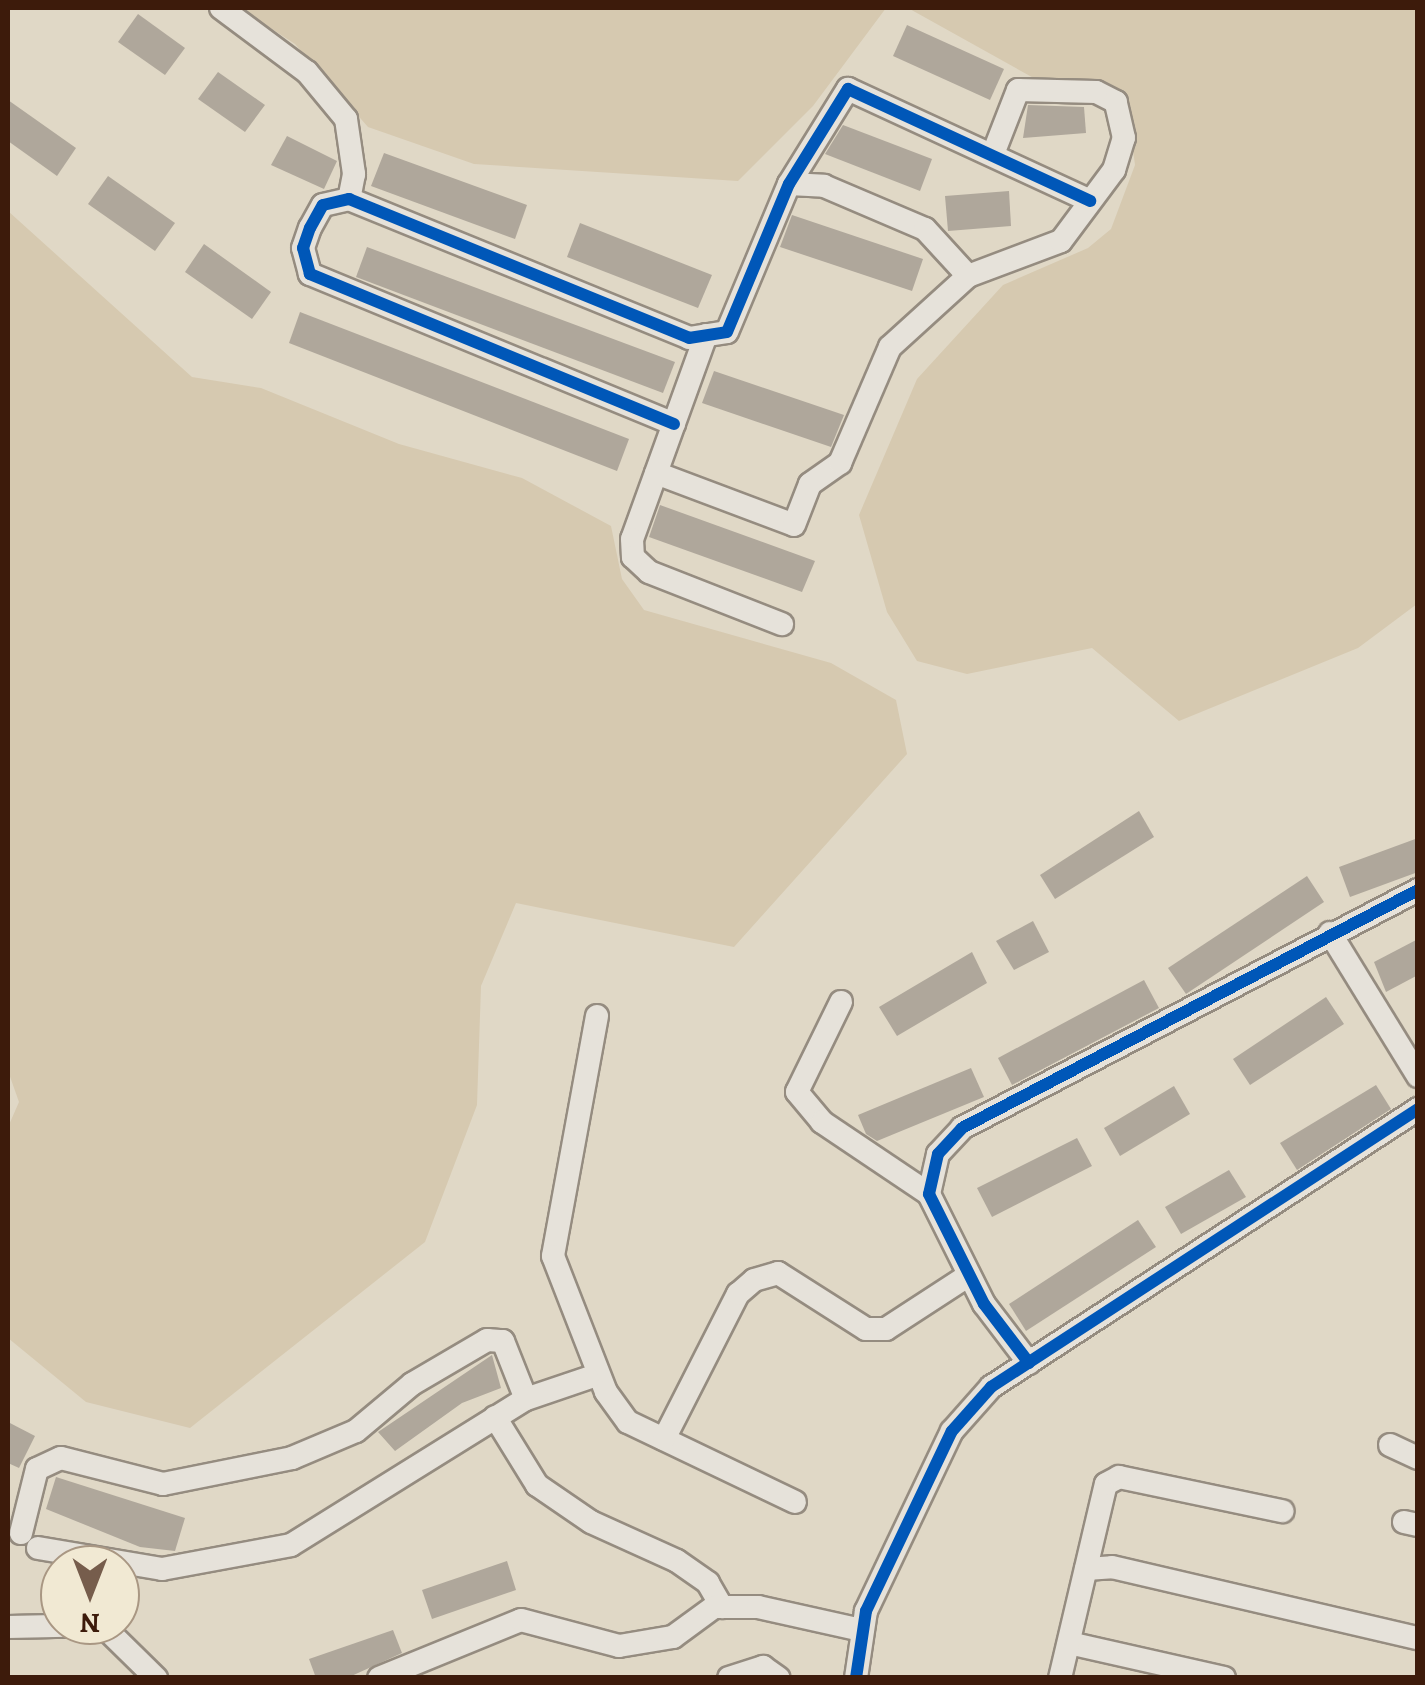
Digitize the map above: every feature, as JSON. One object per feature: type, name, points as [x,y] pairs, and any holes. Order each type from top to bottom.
[{"type":"street","points":[[221,8],[307,72],[346,118],[354,174],[349,199]]},
{"type":"street","points":[[674,424],[310,274],[310,228],[323,205],[349,199],[689,338],[727,332],[789,184],[848,90],[1090,201]]},
{"type":"street","points":[[656,473],[794,524],[810,484],[840,462],[890,347],[968,276],[1061,242],[1114,170],[1124,138],[1116,102],[1096,92],[1018,90],[993,154]]},
{"type":"street","points":[[789,184],[824,186],[925,229],[968,276]]},
{"type":"street","points":[[706,336],[632,539],[633,557],[649,572],[782,624]]},
{"type":"street","points":[[930,1194],[938,1154],[962,1128],[1418,890]]},
{"type":"street","points":[[1330,933],[1418,1076]]},
{"type":"street","points":[[841,1002],[797,1092],[822,1122],[930,1194],[970,1275],[1029,1362]]},
{"type":"street","points":[[597,1016],[553,1256],[606,1392],[628,1422],[795,1502]]},
{"type":"street","points":[[856,1678],[862,1630],[952,1432],[991,1387],[1418,1109]]},
{"type":"street","points":[[664,1439],[738,1294],[754,1280],[778,1273],[866,1329],[886,1328],[970,1275]]},
{"type":"street","points":[[22,1535],[37,1469],[61,1458],[163,1484],[292,1458],[356,1431],[412,1384],[487,1340],[503,1341],[526,1399]]},
{"type":"street","points":[[22,1535],[162,1569],[291,1545],[526,1399],[588,1378]]},
{"type":"street","points":[[495,1417],[536,1485],[592,1522],[677,1561],[708,1583],[722,1606]]},
{"type":"street","points":[[1390,1446],[1418,1458]]},
{"type":"street","points":[[1060,1678],[1106,1484],[1120,1477],[1282,1511]]},
{"type":"street","points":[[22,1535],[40,1553]]},
{"type":"street","points":[[1086,1569],[1112,1567],[1418,1638]]},
{"type":"street","points":[[380,1678],[521,1620],[619,1646],[673,1637],[722,1606],[758,1606],[862,1630]]},
{"type":"street","points":[[8,1627],[40,1626]]},
{"type":"street","points":[[1068,1643],[1211,1676]]},
{"type":"street","points":[[122,1645],[156,1678]]},
{"type":"street","points":[[728,1678],[763,1667],[779,1678]]},
{"type":"shaded area","points":[[240,8],[886,8],[813,106],[738,181],[474,164],[368,127],[295,44]]},
{"type":"shaded area","points":[[908,8],[1417,8],[1417,604],[1358,648],[1179,721],[1092,648],[967,674],[917,661],[887,612],[859,515],[917,379],[1003,285],[1088,248],[1111,229],[1135,165],[1126,96],[1095,82],[1048,86]]},
{"type":"shaded area","points":[[8,211],[192,377],[261,388],[399,444],[522,478],[611,526],[622,579],[644,610],[831,663],[896,700],[907,754],[734,947],[516,903],[481,986],[477,1105],[425,1242],[190,1428],[86,1402],[8,1338],[8,1127],[19,1102],[8,1071]]},
{"type":"building","points":[[138,14],[185,48],[165,75],[118,42]]},
{"type":"building","points":[[907,25],[1004,69],[990,100],[893,56]]},
{"type":"building","points":[[218,72],[265,105],[245,132],[198,99]]},
{"type":"building","points":[[8,100],[76,148],[57,176],[8,141]]},
{"type":"building","points":[[1028,105],[1084,107],[1086,133],[1023,138]]},
{"type":"building","points":[[843,125],[932,159],[920,191],[825,154]]},
{"type":"building","points":[[287,136],[337,161],[324,189],[271,165]]},
{"type":"building","points":[[384,153],[527,205],[515,239],[371,186]]},
{"type":"building","points":[[108,176],[175,223],[155,251],[88,204]]},
{"type":"building","points":[[1009,191],[1011,226],[948,231],[945,196]]},
{"type":"building","points":[[792,215],[923,259],[912,291],[780,247]]},
{"type":"building","points":[[580,223],[712,275],[698,308],[567,257]]},
{"type":"building","points":[[204,244],[271,292],[252,319],[185,272]]},
{"type":"building","points":[[367,247],[675,362],[663,393],[356,277]]},
{"type":"building","points":[[300,312],[629,439],[617,471],[289,343]]},
{"type":"building","points":[[714,371],[844,415],[831,447],[702,403]]},
{"type":"building","points":[[660,505],[815,561],[802,592],[649,537]]},
{"type":"building","points":[[1139,811],[1154,837],[1055,899],[1040,875]]},
{"type":"building","points":[[1418,838],[1418,872],[1350,897],[1339,867]]},
{"type":"building","points":[[1307,876],[1324,902],[1186,994],[1168,968]]},
{"type":"building","points":[[1033,921],[1049,952],[1014,970],[996,941]]},
{"type":"building","points":[[1418,939],[1418,975],[1386,992],[1374,962]]},
{"type":"building","points":[[972,952],[987,983],[897,1036],[879,1007]]},
{"type":"building","points":[[1144,980],[1159,1008],[1012,1085],[998,1058]]},
{"type":"building","points":[[1326,997],[1344,1024],[1250,1085],[1233,1059]]},
{"type":"building","points":[[971,1068],[984,1097],[877,1141],[866,1134],[858,1115]]},
{"type":"building","points":[[1376,1085],[1391,1109],[1297,1170],[1280,1143]]},
{"type":"building","points":[[1174,1086],[1190,1114],[1120,1156],[1104,1128]]},
{"type":"building","points":[[1077,1138],[1092,1166],[992,1217],[977,1188]]},
{"type":"building","points":[[1229,1170],[1246,1197],[1181,1234],[1165,1207]]},
{"type":"building","points":[[1138,1220],[1156,1247],[1026,1331],[1009,1304]]},
{"type":"building","points":[[492,1355],[501,1388],[462,1403],[395,1451],[378,1432]]},
{"type":"building","points":[[8,1422],[35,1436],[19,1468],[8,1463]]},
{"type":"building","points":[[56,1477],[185,1518],[175,1551],[140,1547],[46,1509]]},
{"type":"building","points":[[507,1561],[516,1590],[432,1619],[422,1590]]},
{"type":"building","points":[[393,1630],[402,1653],[347,1678],[316,1678],[309,1659]]},
{"type":"cycle path","points":[[674,424],[310,274],[303,248],[323,205],[349,199],[689,338],[727,332],[789,184],[848,89],[1090,201]]},
{"type":"cycle path","points":[[1029,1363],[984,1304],[929,1194],[938,1154],[962,1128],[1418,890]]},
{"type":"cycle path","points":[[856,1678],[866,1611],[952,1431],[991,1387],[1418,1109]]}]
